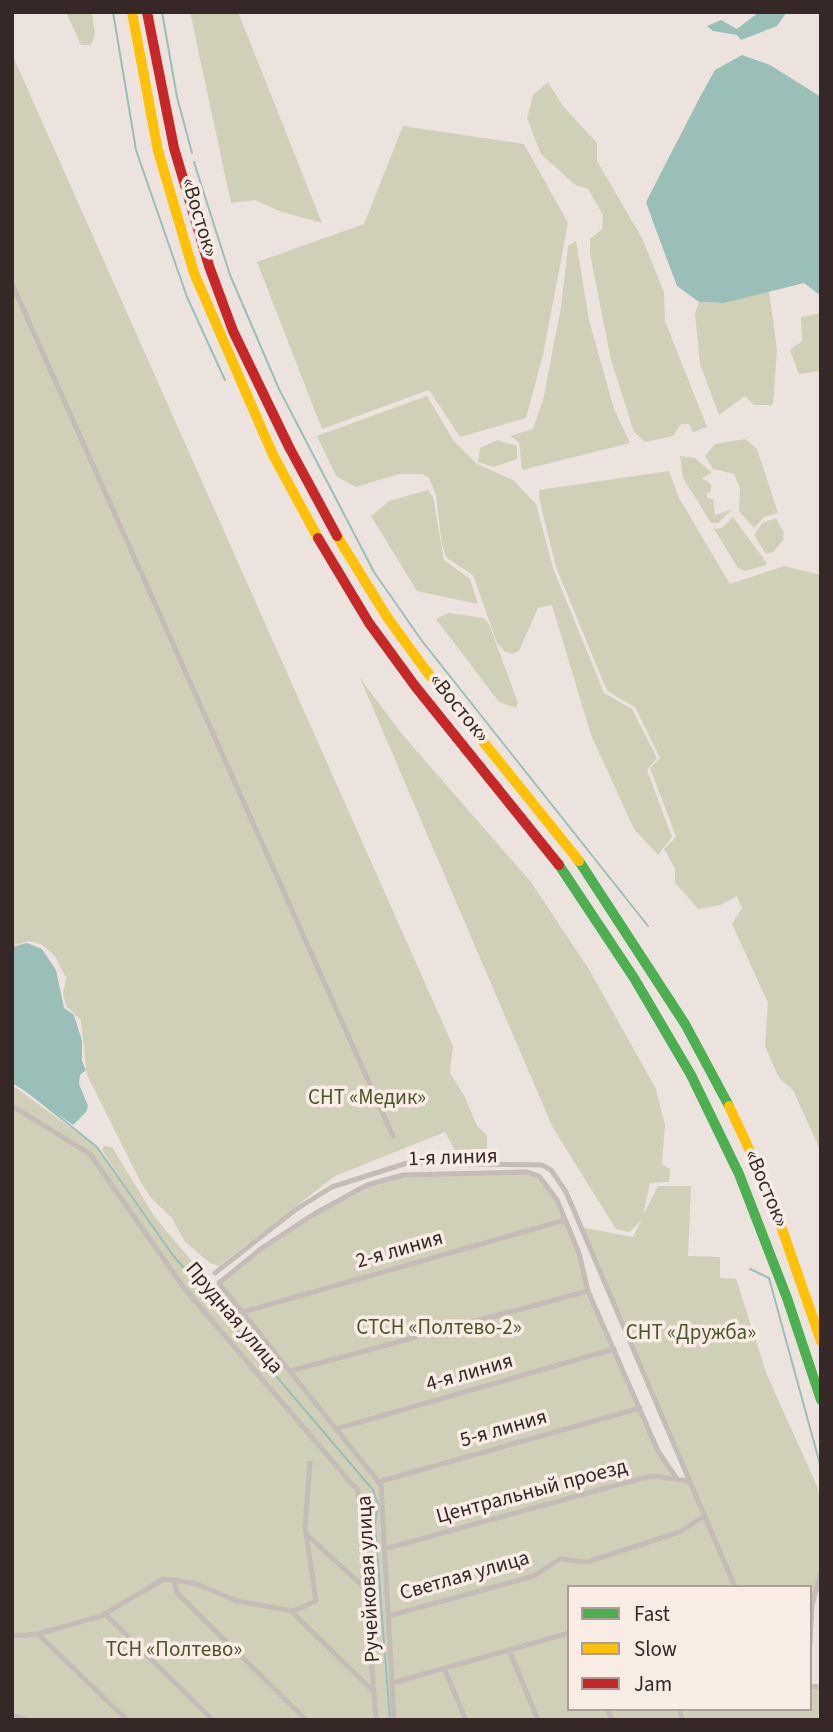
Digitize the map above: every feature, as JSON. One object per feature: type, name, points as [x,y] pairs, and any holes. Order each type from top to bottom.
[{"type":"highway","name":"«Восток»","points":[[132,12],[158,151],[194,273],[300,508],[369,623],[415,686],[565,875],[626,966],[691,1075],[739,1174],[788,1298],[821,1400]]},
{"type":"highway","name":"«Восток»","points":[[147,12],[174,148],[209,266],[233,331],[289,447],[348,555],[387,617],[424,668],[576,856],[685,1024],[720,1087],[769,1192],[821,1341]]},
{"type":"street","points":[[12,284],[393,1136]]},
{"type":"street","name":"Прудная улица","points":[[12,1105],[90,1154],[184,1288],[359,1491],[376,1720]]},
{"type":"street","points":[[215,1273],[295,1210],[332,1187],[407,1163],[542,1165],[551,1170],[566,1192],[733,1585]]},
{"type":"street","name":"1-я линия","points":[[219,1283],[262,1248],[335,1200],[367,1185],[403,1175],[527,1172],[539,1175],[550,1186],[565,1220]]},
{"type":"street","points":[[565,1220],[579,1253],[588,1291],[658,1451],[677,1479]]},
{"type":"street","name":"2-я линия","points":[[243,1312],[565,1220]]},
{"type":"street","name":"Ручейковая улица","points":[[219,1283],[381,1485],[394,1720]]},
{"type":"street","points":[[290,1371],[588,1291]]},
{"type":"street","name":"4-я линия","points":[[336,1429],[614,1349]]},
{"type":"street","name":"5-я линия","points":[[377,1482],[640,1408]]},
{"type":"street","points":[[12,1636],[38,1634],[105,1614],[164,1579],[194,1583],[237,1601],[290,1610],[316,1601],[306,1535],[310,1463]]},
{"type":"street","name":"Центральный проезд","points":[[384,1549],[639,1479],[653,1476],[689,1481]]},
{"type":"street","name":"Светлая улица","points":[[388,1616],[534,1576],[560,1559],[587,1562],[600,1558],[680,1532],[704,1516]]},
{"type":"street","points":[[306,1535],[366,1589]]},
{"type":"street","points":[[812,1605],[821,1573]]},
{"type":"street","points":[[174,1581],[177,1593],[306,1720]]},
{"type":"street","points":[[290,1610],[373,1691]]},
{"type":"street","points":[[105,1614],[213,1720]]},
{"type":"street","points":[[38,1634],[127,1720]]},
{"type":"street","points":[[392,1682],[567,1634]]},
{"type":"street","points":[[509,1650],[538,1720]]},
{"type":"street","points":[[444,1668],[466,1720]]},
{"type":"street","points":[[12,1715],[27,1720]]},
{"type":"green space","points":[[66,12],[92,12],[95,35],[91,45],[81,45]]},
{"type":"green space","points":[[190,12],[238,12],[322,223],[279,211],[255,200],[231,203]]},
{"type":"green space","name":"СНТ «Медик»","points":[[12,54],[453,1046],[450,1073],[464,1095],[477,1126],[487,1135],[487,1149],[482,1162],[464,1167],[445,1132],[335,1176],[219,1266],[210,1263],[185,1242],[172,1218],[151,1198],[140,1181],[87,1075],[81,1020],[66,1006],[63,994],[66,978],[55,956],[41,944],[28,941],[12,946]]},
{"type":"green space","points":[[548,82],[563,106],[597,143],[597,161],[642,238],[664,292],[665,321],[707,427],[693,432],[689,424],[681,424],[673,436],[645,442],[634,432],[611,360],[590,254],[590,239],[602,229],[603,215],[588,189],[575,185],[541,154],[527,118],[533,95]]},
{"type":"green space","points":[[403,126],[524,144],[568,223],[543,355],[526,418],[460,437],[429,390],[322,429],[257,262],[364,224]]},
{"type":"green space","points":[[576,241],[589,320],[614,409],[630,443],[522,470],[519,442],[510,436],[533,429],[543,400],[561,307],[568,246]]},
{"type":"green space","points":[[769,290],[777,350],[773,405],[754,405],[745,396],[719,415],[700,364],[695,314],[699,302],[724,303]]},
{"type":"green space","points":[[821,313],[821,371],[799,374],[790,350],[802,341],[801,317]]},
{"type":"green space","points":[[427,396],[454,441],[477,464],[513,480],[536,504],[553,568],[604,693],[632,709],[657,758],[647,770],[672,837],[658,855],[634,829],[591,735],[552,605],[538,608],[519,651],[512,654],[505,652],[497,643],[473,575],[447,558],[442,545],[436,495],[429,478],[422,474],[399,474],[356,487],[336,476],[317,436]]},
{"type":"green space","points":[[745,439],[757,449],[778,513],[764,517],[754,528],[739,511],[740,488],[734,474],[713,469],[705,456],[715,444]]},
{"type":"green space","points":[[498,440],[517,446],[517,459],[494,467],[478,462],[480,448]]},
{"type":"green space","points":[[680,456],[695,458],[712,473],[702,478],[711,484],[711,492],[707,493],[707,498],[713,499],[715,515],[733,509],[718,523],[711,523],[683,478]]},
{"type":"green space","points":[[669,471],[679,498],[730,584],[784,566],[821,575],[821,1152],[793,1090],[779,1078],[765,1046],[768,1003],[732,924],[742,908],[737,896],[721,905],[698,909],[675,883],[675,868],[664,849],[676,837],[650,768],[660,758],[635,707],[607,691],[556,567],[540,502],[539,490]]},
{"type":"green space","points":[[428,490],[433,497],[444,560],[470,579],[478,604],[417,591],[371,516],[389,501]]},
{"type":"green space","points":[[733,517],[766,565],[745,571],[738,568],[714,529],[722,528]]},
{"type":"green space","points":[[776,518],[784,533],[783,540],[773,552],[766,554],[754,535],[762,523]]},
{"type":"green space","points":[[449,613],[484,618],[489,624],[518,703],[516,708],[499,702],[436,619]]},
{"type":"green space","points":[[360,678],[401,733],[531,882],[590,971],[656,1089],[665,1125],[662,1164],[670,1169],[669,1182],[650,1183],[643,1215],[658,1186],[691,1186],[688,1256],[720,1257],[720,1278],[736,1279],[767,1375],[817,1486],[821,1502],[821,1573],[812,1605],[812,1585],[567,1585],[567,1711],[812,1711],[812,1686],[821,1687],[821,1720],[24,1720],[12,1716],[12,1085],[97,1147],[129,1192],[102,1150],[104,1146],[112,1147],[154,1216],[216,1290],[220,1283],[285,1233],[367,1185],[403,1175],[527,1172],[539,1176],[550,1186],[579,1253],[588,1291],[658,1450],[677,1479],[688,1481],[580,1227],[633,1237],[641,1221],[629,1232],[616,1229],[553,1128]]},
{"type":"water","points":[[759,12],[787,12],[777,26],[741,40],[737,35],[713,31],[707,26],[721,20],[737,29]]},
{"type":"water","points":[[742,55],[770,65],[821,97],[821,296],[804,283],[724,303],[699,302],[677,286],[646,202],[715,70]]},
{"type":"water","points":[[27,943],[42,949],[56,970],[64,1008],[74,1015],[82,1041],[82,1061],[86,1070],[80,1075],[79,1084],[88,1106],[86,1112],[73,1125],[12,1082],[12,947]]},
{"type":"waterway","points":[[113,12],[136,150],[187,297],[225,380]]},
{"type":"waterway","points":[[162,12],[177,97],[192,153]]},
{"type":"waterway","points":[[194,162],[230,275],[279,389],[374,572],[422,641],[648,926]]},
{"type":"waterway","points":[[12,1082],[22,1088]]},
{"type":"waterway","points":[[27,1091],[97,1147],[172,1254],[373,1490],[378,1504],[375,1525],[390,1720]]},
{"type":"waterway","points":[[750,1269],[769,1278],[821,1468]]},
{"type":"traffic: fast","points":[[579,861],[685,1024],[729,1106]]},
{"type":"traffic: fast","points":[[559,865],[634,978],[691,1075],[739,1174],[787,1298],[821,1400]]},
{"type":"traffic: slow","points":[[132,12],[158,151],[194,273],[273,455],[318,538]]},
{"type":"traffic: slow","points":[[337,536],[387,617],[424,668],[579,861]]},
{"type":"traffic: slow","points":[[729,1106],[769,1192],[821,1341]]},
{"type":"traffic: jam","points":[[147,12],[174,148],[209,266],[233,331],[289,447],[337,536]]},
{"type":"traffic: jam","points":[[318,538],[369,623],[415,686],[559,865]]},
{"type":"park label","name":"СТСН «Полтево-2»","points":[[439,1329]]},
{"type":"park label","name":"СНТ «Дружба»","points":[[691,1334]]},
{"type":"park label","name":"ТСН «Полтево»","points":[[174,1651]]}]
